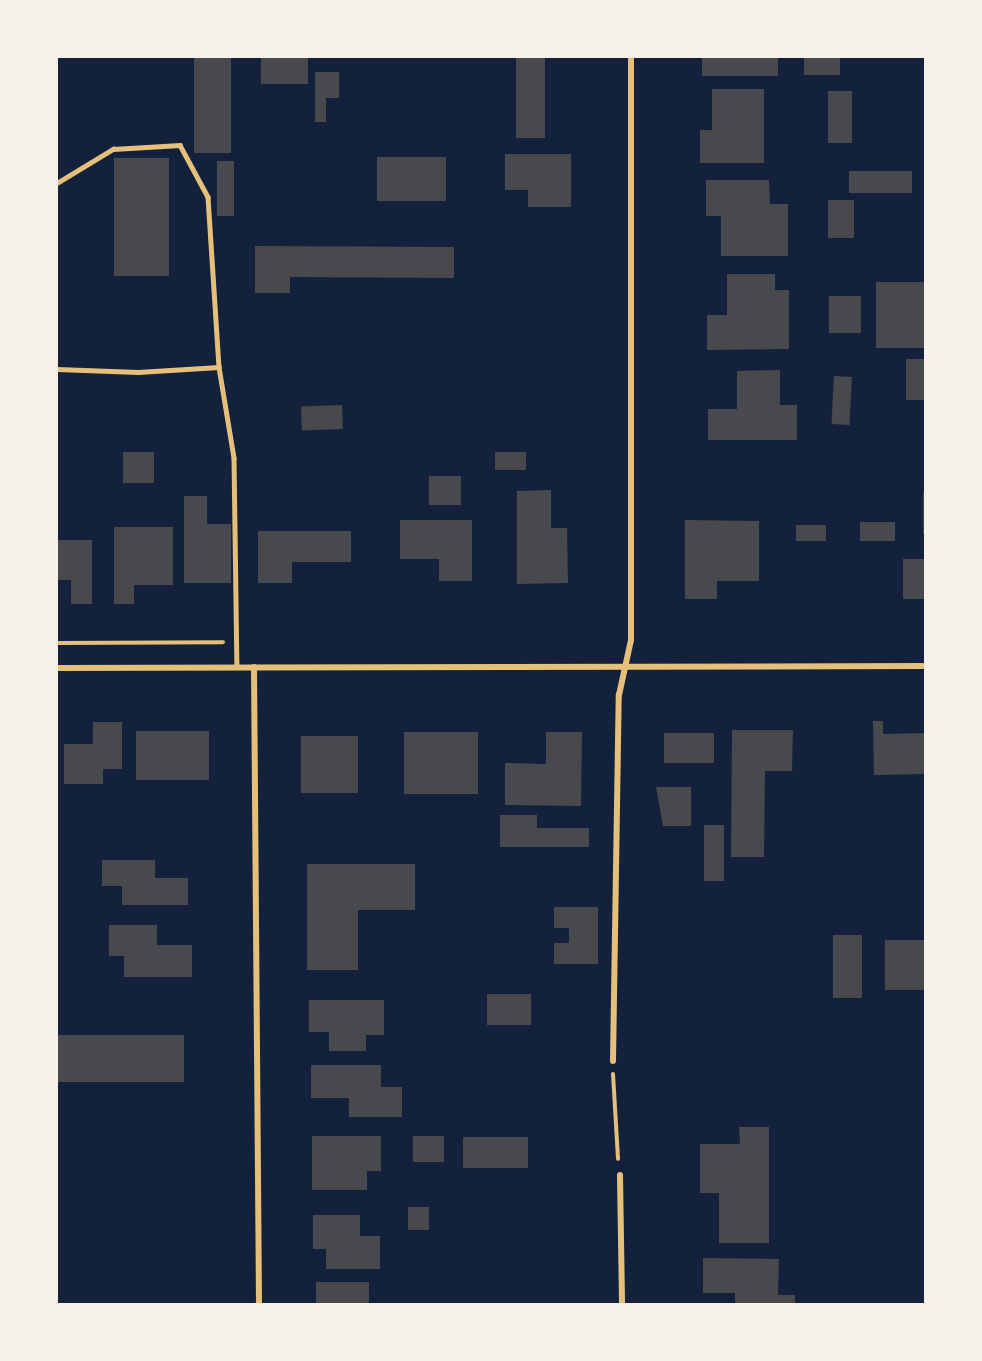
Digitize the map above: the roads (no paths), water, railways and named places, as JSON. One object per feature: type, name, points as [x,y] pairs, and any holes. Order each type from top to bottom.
[{"type":"street","points":[[613,1061],[619,695],[631,640],[631,57]]},
{"type":"street","points":[[57,668],[625,664],[925,666]]},
{"type":"street","points":[[254,667],[259,1304]]},
{"type":"street","points":[[620,1175],[622,1304]]},
{"type":"lane","points":[[57,183],[113,149],[180,145],[208,197],[219,367],[234,458],[237,666]]},
{"type":"lane","points":[[57,369],[138,372],[219,367]]}]
